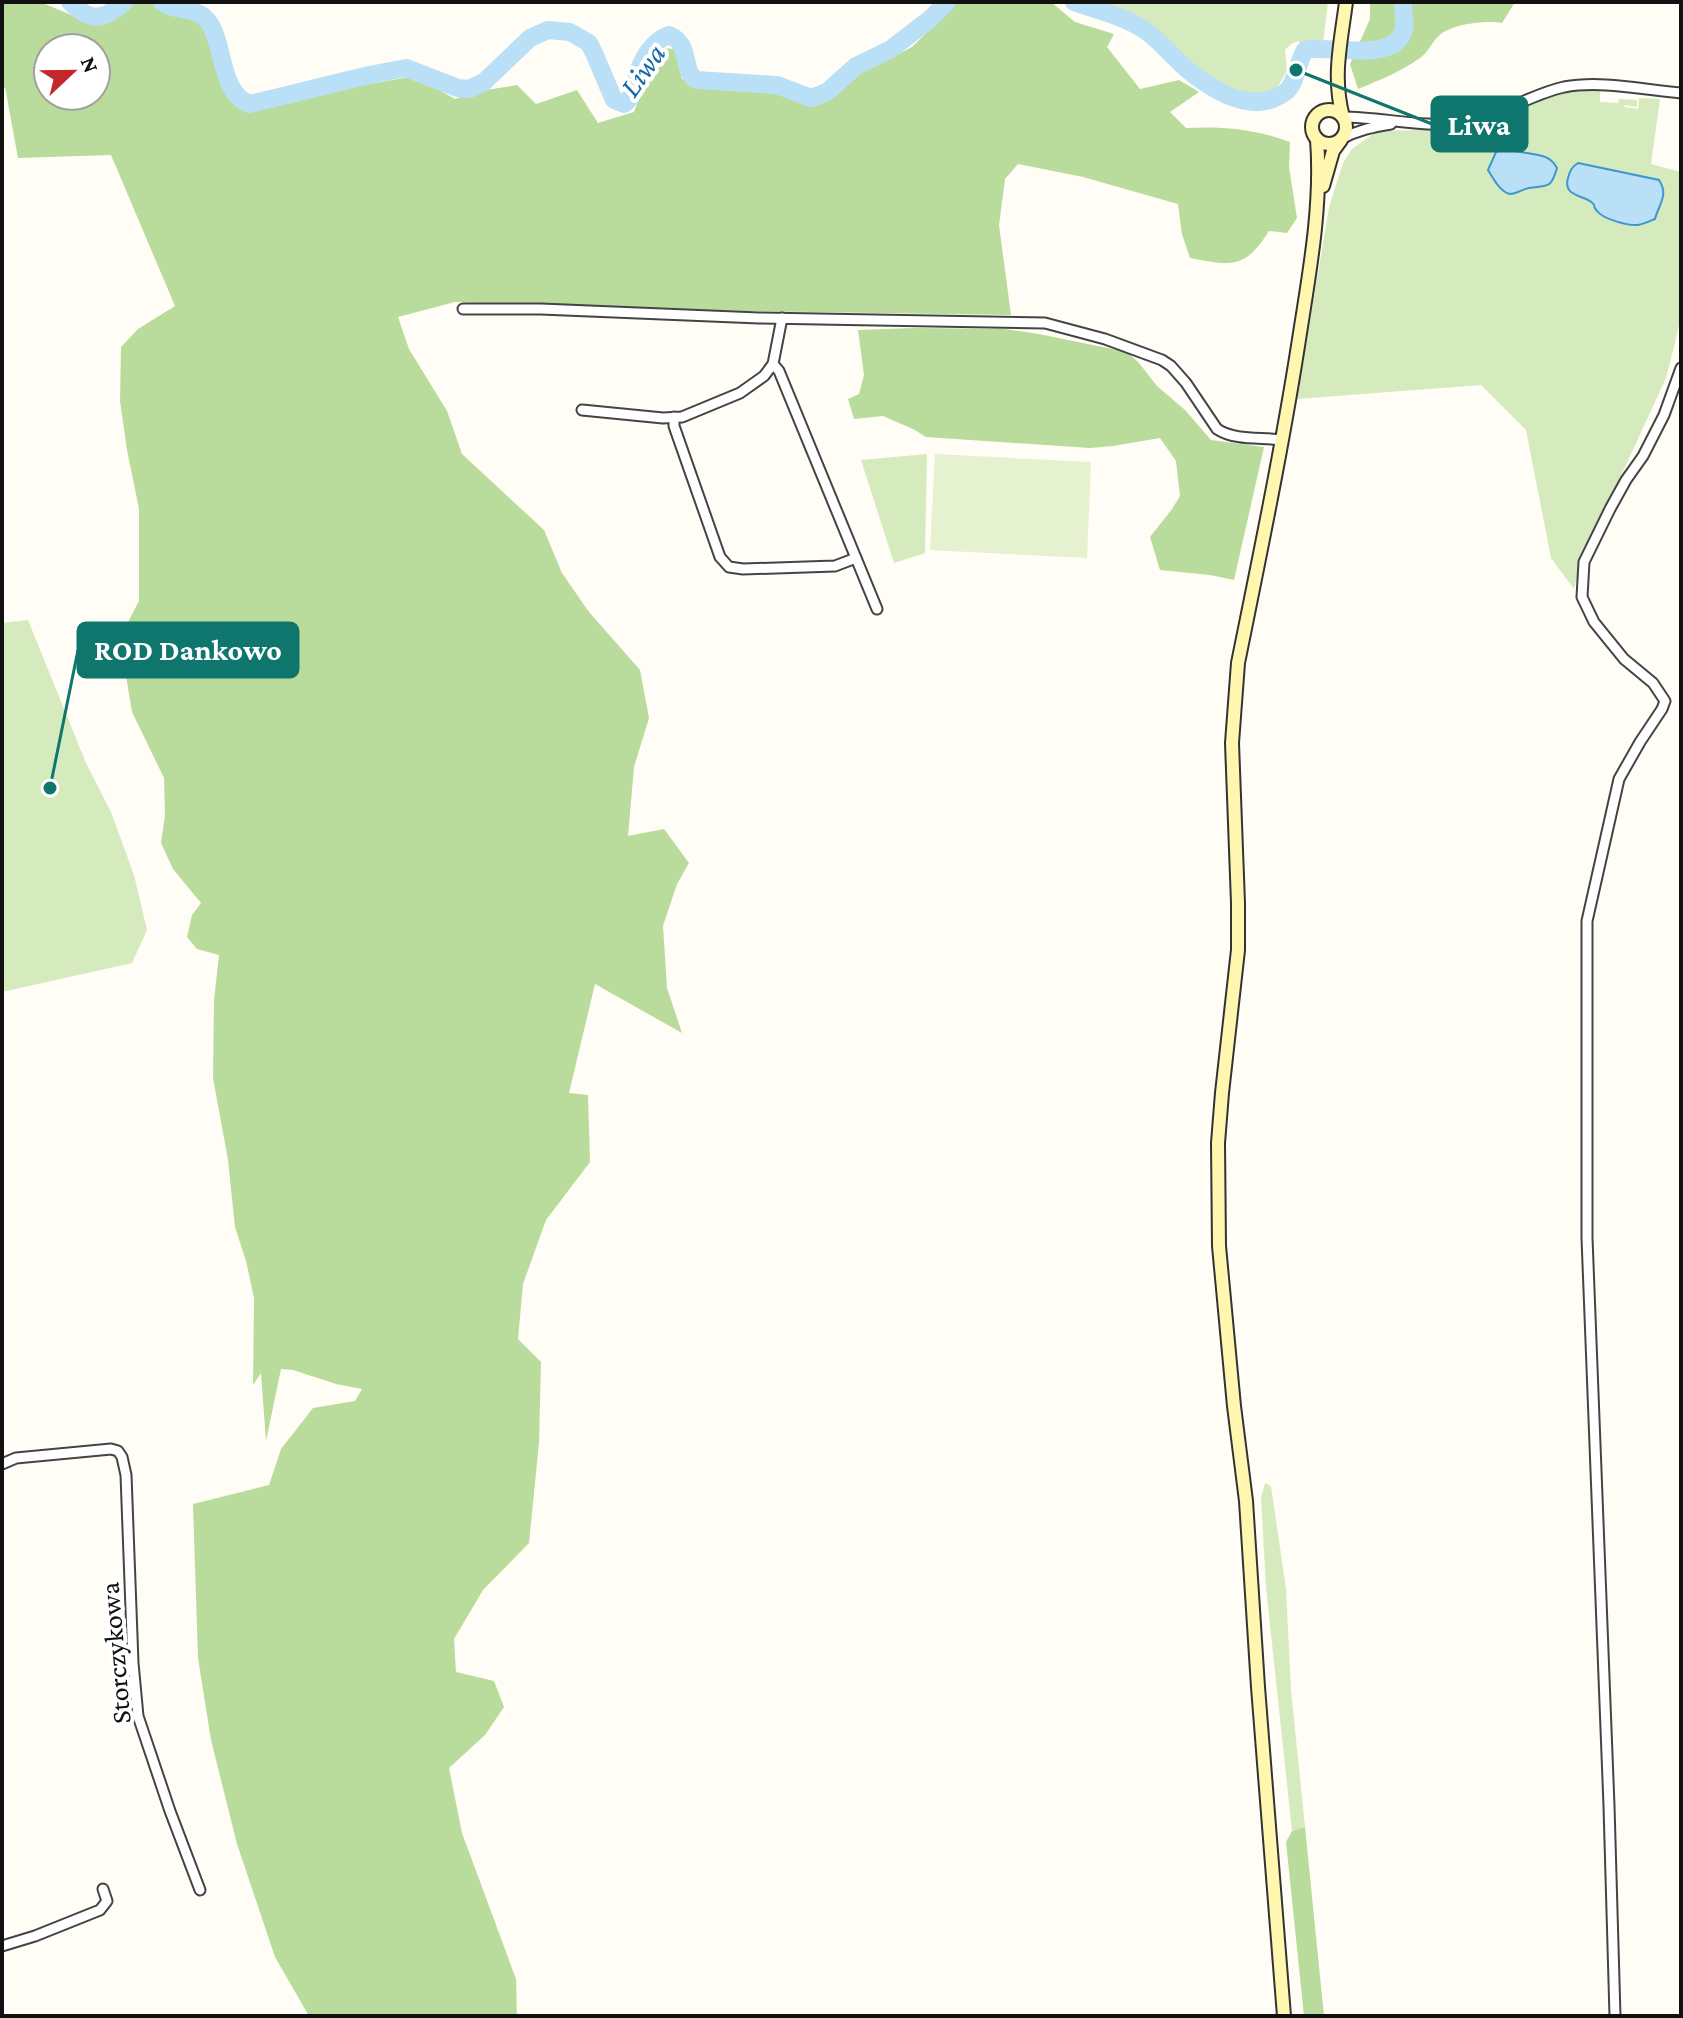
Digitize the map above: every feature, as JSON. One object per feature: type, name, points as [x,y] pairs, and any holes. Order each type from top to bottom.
[{"type":"main road","points":[[1316,216],[1328,165],[1347,128],[1338,98],[1337,72],[1346,2]]},
{"type":"main road","points":[[1322,111],[1337,72]]},
{"type":"main road","points":[[1284,2016],[1246,1501],[1219,1246],[1217,1166],[1238,950],[1232,743],[1238,663],[1282,440],[1303,312],[1316,216],[1319,164],[1312,124],[1322,111],[1334,110],[1343,117]]},
{"type":"main road","points":[[1317,139],[1326,144],[1341,139]]},
{"type":"street","points":[[1343,117],[1399,123],[1468,121],[1570,87],[1604,86],[1681,93]]},
{"type":"street","points":[[1341,139],[1364,129],[1399,123]]},
{"type":"street","points":[[463,309],[1045,323],[1130,346],[1162,360],[1186,383],[1217,429],[1224,433],[1282,440]]},
{"type":"street","points":[[582,410],[682,417],[740,393],[764,376],[773,364],[782,318]]},
{"type":"street","points":[[773,364],[779,371],[877,609]]},
{"type":"street","points":[[1615,2016],[1587,1238],[1587,921],[1619,779],[1665,701],[1653,683],[1624,659],[1594,622],[1582,597],[1584,562],[1610,509],[1664,415],[1681,368]]},
{"type":"street","points":[[674,417],[674,426],[720,557],[729,567],[835,566],[856,558]]},
{"type":"street","name":"Storczykowa","points":[[2,1464],[16,1458],[111,1449],[118,1451],[122,1457],[126,1475],[138,1716],[200,1890]]},
{"type":"street","points":[[2,1946],[100,1910],[107,1901],[103,1889]]},
{"type":"green space","points":[[2,2],[40,2],[96,25],[129,2],[152,2],[169,14],[194,16],[209,33],[220,80],[239,105],[270,104],[415,76],[455,99],[517,85],[536,104],[577,90],[598,123],[634,112],[650,63],[663,48],[675,49],[682,79],[769,92],[803,102],[838,91],[855,74],[912,47],[958,2],[1051,2],[1075,22],[1114,34],[1107,47],[1140,89],[1179,80],[1199,92],[1170,112],[1186,128],[1239,129],[1290,142],[1289,167],[1297,218],[1287,233],[1269,231],[1245,258],[1227,263],[1190,258],[1182,234],[1178,204],[1083,177],[1018,164],[1005,179],[999,225],[1011,315],[673,310],[455,302],[398,317],[409,349],[447,411],[462,454],[544,530],[562,573],[589,612],[640,670],[649,718],[634,767],[628,836],[664,829],[689,863],[677,884],[663,926],[667,988],[682,1033],[595,984],[569,1093],[588,1095],[590,1162],[546,1220],[523,1284],[518,1339],[541,1362],[539,1443],[529,1543],[483,1590],[454,1639],[456,1672],[494,1681],[504,1707],[485,1735],[449,1768],[462,1833],[516,1979],[517,2016],[309,2016],[275,1957],[237,1844],[211,1740],[198,1658],[193,1504],[269,1485],[281,1449],[313,1408],[355,1401],[362,1389],[281,1369],[266,1441],[261,1373],[253,1385],[254,1298],[235,1227],[228,1160],[213,1078],[214,1000],[219,955],[197,949],[187,937],[192,915],[201,903],[173,869],[161,843],[165,815],[164,778],[132,712],[122,652],[128,622],[139,601],[139,509],[120,401],[121,347],[138,329],[175,306],[111,155],[18,158],[5,87],[2,90]]},
{"type":"green space","points":[[1099,2],[1328,2],[1323,44],[1301,47],[1299,41],[1291,44],[1285,50],[1287,70],[1276,90],[1245,97],[1214,83],[1161,40],[1148,25]]},
{"type":"green space","points":[[1370,2],[1515,2],[1502,23],[1470,24],[1447,31],[1423,56],[1358,89],[1350,64],[1370,19]]},
{"type":"green space","points":[[1567,90],[1600,91],[1600,102],[1637,100],[1637,107],[1624,107],[1638,109],[1639,98],[1660,99],[1651,164],[1681,172],[1681,316],[1666,378],[1580,565],[1574,589],[1551,558],[1526,430],[1481,385],[1297,399],[1329,207],[1343,163],[1352,149],[1377,131],[1462,129]]},
{"type":"green space","points":[[1005,329],[1127,352],[1211,440],[1264,447],[1234,580],[1160,570],[1150,537],[1180,496],[1176,461],[1160,438],[1090,448],[926,437],[883,416],[854,419],[848,399],[859,394],[864,375],[858,330]]},
{"type":"green space","points":[[927,454],[925,553],[894,563],[861,460]]},
{"type":"green space","points":[[935,454],[1091,462],[1087,558],[930,550]]},
{"type":"green space","points":[[28,620],[86,763],[111,812],[134,875],[147,930],[132,963],[2,992],[2,623]]},
{"type":"green space","points":[[1265,1483],[1271,1486],[1286,1589],[1291,1690],[1305,1827],[1292,1831],[1266,1587],[1261,1497]]},
{"type":"green space","points":[[1305,1827],[1324,2016],[1304,2016],[1286,1842],[1292,1831]]},
{"type":"water","points":[[1505,148],[1548,158],[1557,168],[1551,183],[1512,194],[1503,191],[1488,170],[1496,152]]},
{"type":"water","points":[[1578,163],[1659,180],[1663,195],[1655,219],[1634,225],[1600,214],[1594,204],[1573,194],[1568,188],[1570,173]]},
{"type":"waterway","name":"Liwa","points":[[70,2],[84,13],[97,17],[110,13],[124,2]]},
{"type":"waterway","name":"Liwa","points":[[162,2],[198,13],[208,21],[233,89],[250,104],[406,68],[458,88],[469,89],[484,82],[530,38],[548,30],[570,32],[589,43],[614,100],[624,104],[631,95],[648,51],[669,35],[681,45],[689,71],[697,80],[777,85],[811,98],[827,92],[856,66],[891,49],[947,2]]},
{"type":"waterway","name":"Liwa","points":[[1074,2],[1135,24],[1155,38],[1189,71],[1222,93],[1260,102],[1288,90],[1305,50],[1361,51],[1389,46],[1399,39],[1404,28],[1403,2]]},
{"type":"place","name":"Liwa","points":[[1296,70]]},
{"type":"place","name":"ROD Dankowo","points":[[50,788]]}]
